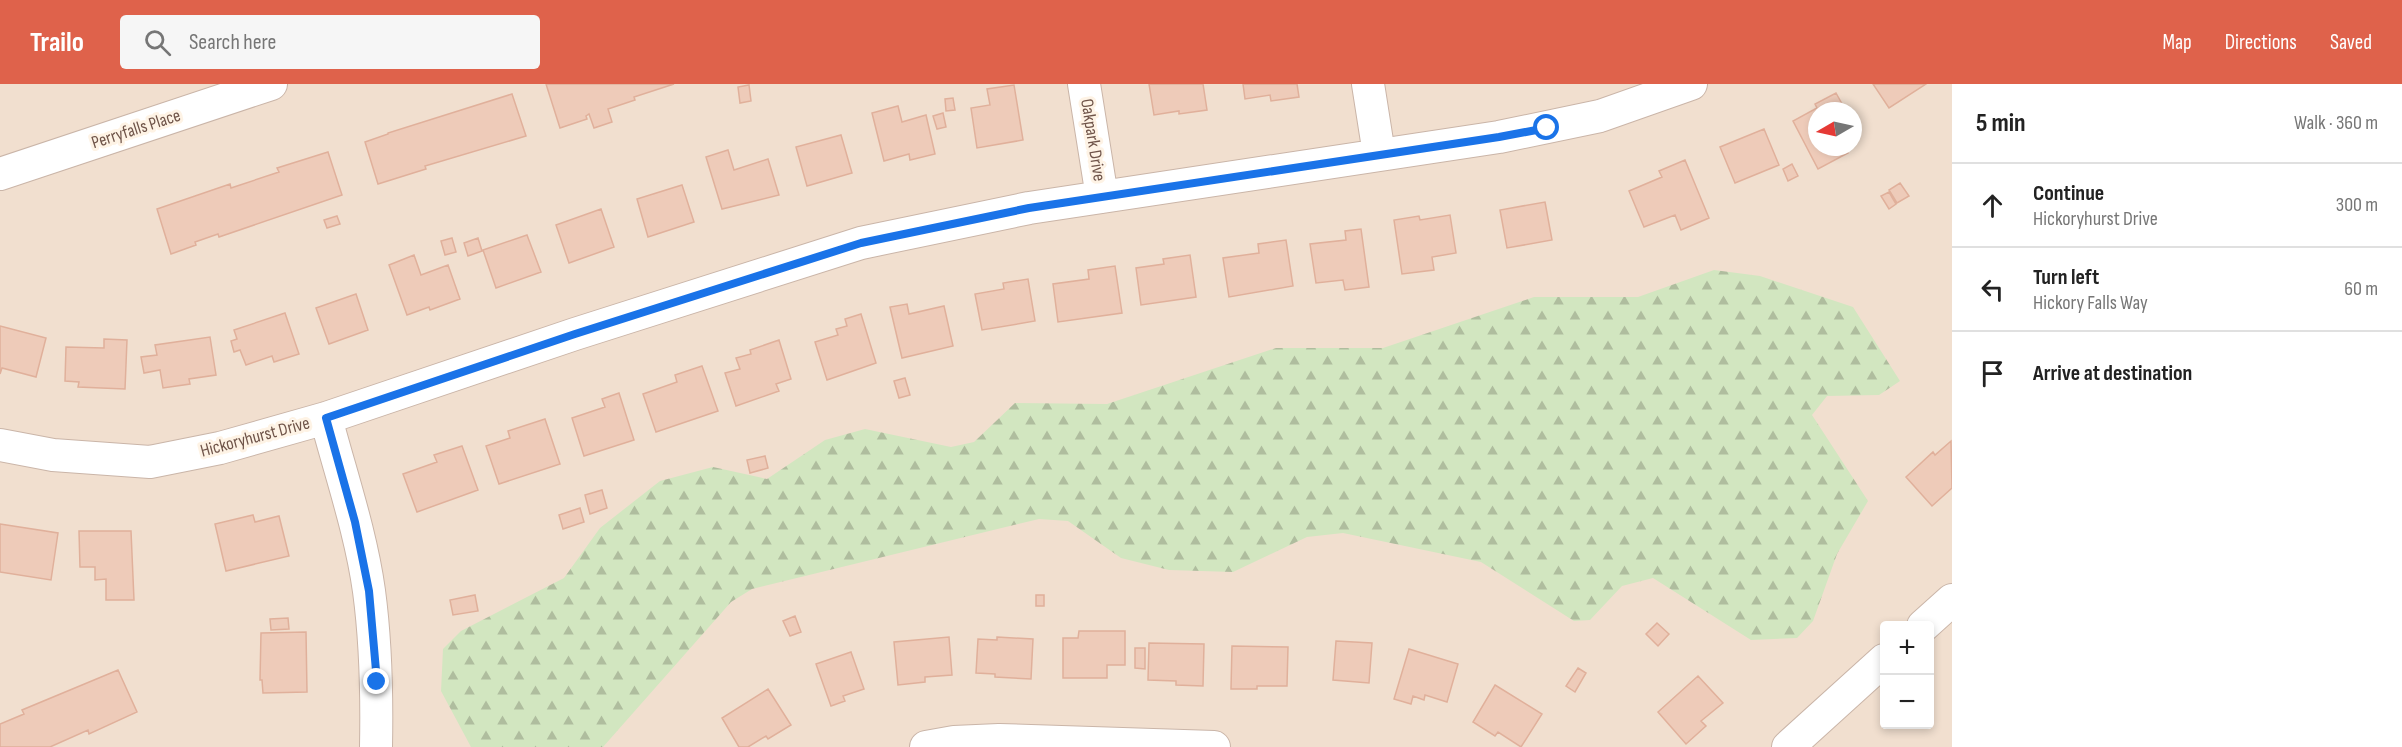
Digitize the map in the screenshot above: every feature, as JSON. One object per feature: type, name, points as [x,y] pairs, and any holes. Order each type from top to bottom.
[{"type":"street","name":"Perryfalls Place","points":[[0,174],[271,84]]},
{"type":"street","name":"Oakpark Drive","points":[[1084,84],[1102,197]]},
{"type":"street","points":[[1368,84],[1379,154]]},
{"type":"street","name":"Hickoryhurst Drive","points":[[0,445],[53,455],[150,462],[220,448],[326,418],[575,334],[861,243],[1029,208],[1499,137],[1579,121],[1622,109],[1691,84]]},
{"type":"street","points":[[326,418],[355,522],[369,591],[377,682],[376,747]]},
{"type":"street","points":[[1929,621],[1952,600]]},
{"type":"street","points":[[1788,747],[1880,664]]},
{"type":"street","points":[[926,747],[954,742],[999,740],[1214,747]]},
{"type":"shaded area","points":[[0,84],[1952,84],[1952,747],[0,747]]},
{"type":"green space","points":[[1714,270],[1760,276],[1853,307],[1900,381],[1879,395],[1827,396],[1812,415],[1868,501],[1837,554],[1813,621],[1797,638],[1751,640],[1653,578],[1622,586],[1590,620],[1574,621],[1481,562],[1343,533],[1307,537],[1233,572],[1169,570],[1121,558],[1068,521],[1039,519],[752,589],[731,602],[603,747],[471,747],[441,691],[443,649],[461,631],[564,578],[600,528],[660,481],[713,467],[767,479],[825,440],[865,429],[951,447],[974,442],[1015,403],[1107,404],[1276,348],[1383,348],[1534,297],[1638,297]]},
{"type":"building","points":[[546,84],[674,84],[634,97],[635,100],[608,109],[612,122],[594,128],[589,114],[586,116],[587,119],[560,128]]},
{"type":"building","points":[[1149,84],[1203,84],[1207,110],[1154,115]]},
{"type":"building","points":[[1243,84],[1297,84],[1299,97],[1271,101],[1270,95],[1245,99]]},
{"type":"building","points":[[1873,84],[1926,84],[1889,108]]},
{"type":"building","points":[[749,85],[751,101],[740,103],[738,87]]},
{"type":"building","points":[[1014,85],[1023,140],[977,148],[971,108],[990,105],[987,89]]},
{"type":"building","points":[[1836,93],[1841,102],[1819,102]]},
{"type":"building","points":[[512,94],[526,136],[425,166],[426,169],[378,184],[365,142]]},
{"type":"building","points":[[953,98],[955,110],[946,111],[945,99]]},
{"type":"building","points":[[898,106],[902,122],[926,115],[935,154],[910,160],[909,154],[884,161],[872,113]]},
{"type":"building","points":[[943,113],[946,127],[937,129],[933,116]]},
{"type":"building","points":[[1808,113],[1808,150],[1793,121]]},
{"type":"building","points":[[1764,129],[1779,165],[1735,183],[1720,147]]},
{"type":"building","points":[[841,135],[852,173],[807,186],[796,147]]},
{"type":"building","points":[[728,150],[734,170],[768,159],[779,195],[722,209],[706,157]]},
{"type":"building","points":[[328,152],[342,195],[219,237],[218,234],[171,254],[157,209],[230,184],[231,188],[279,172],[277,168]]},
{"type":"building","points":[[1811,156],[1842,156],[1818,169]]},
{"type":"building","points":[[1685,160],[1709,218],[1681,230],[1675,215],[1644,227],[1629,191],[1662,177],[1659,171]]},
{"type":"building","points":[[1792,164],[1798,176],[1788,181],[1783,169]]},
{"type":"building","points":[[1900,183],[1909,196],[1897,203],[1889,190]]},
{"type":"building","points":[[682,185],[694,222],[648,237],[637,199]]},
{"type":"building","points":[[1889,192],[1896,204],[1889,209],[1881,196]]},
{"type":"building","points":[[1545,202],[1552,240],[1507,248],[1500,210]]},
{"type":"building","points":[[601,209],[614,247],[569,263],[556,225]]},
{"type":"building","points":[[1450,215],[1456,253],[1432,257],[1434,270],[1402,274],[1394,220],[1419,216],[1420,220]]},
{"type":"building","points":[[337,216],[340,224],[327,228],[324,220]]},
{"type":"building","points":[[1361,229],[1369,287],[1345,290],[1343,280],[1316,283],[1310,244],[1346,240],[1345,231]]},
{"type":"building","points":[[527,235],[541,272],[496,288],[483,250]]},
{"type":"building","points":[[452,238],[456,252],[445,255],[441,241]]},
{"type":"building","points":[[478,238],[482,251],[468,256],[464,243]]},
{"type":"building","points":[[1286,240],[1293,286],[1229,297],[1223,258],[1259,253],[1258,244]]},
{"type":"building","points":[[414,255],[421,275],[448,265],[460,299],[430,310],[429,307],[407,315],[389,265]]},
{"type":"building","points":[[1190,255],[1196,297],[1141,305],[1136,268],[1164,264],[1163,259]]},
{"type":"building","points":[[1115,266],[1122,313],[1058,322],[1053,284],[1089,279],[1088,270]]},
{"type":"building","points":[[1028,279],[1035,321],[982,330],[975,294],[1004,289],[1003,283]]},
{"type":"building","points":[[356,294],[368,330],[329,344],[316,308]]},
{"type":"building","points":[[907,304],[909,314],[944,306],[953,346],[902,358],[890,307]]},
{"type":"building","points":[[285,313],[299,354],[274,362],[272,356],[246,365],[240,350],[234,352],[231,341],[237,339],[234,330]]},
{"type":"building","points":[[861,314],[876,363],[827,380],[815,342],[838,335],[836,329],[847,326],[845,319]]},
{"type":"building","points":[[0,326],[46,338],[36,377],[2,368],[0,374]]},
{"type":"building","points":[[210,337],[216,375],[189,379],[190,384],[163,388],[160,370],[144,373],[141,357],[157,355],[155,345]]},
{"type":"building","points":[[104,339],[127,340],[125,389],[78,387],[79,382],[65,381],[66,347],[104,348]]},
{"type":"building","points":[[779,340],[791,379],[776,384],[779,391],[736,406],[725,373],[740,369],[736,358],[751,354],[750,350]]},
{"type":"building","points":[[702,366],[718,411],[656,432],[643,394],[677,382],[675,375]]},
{"type":"building","points":[[905,378],[910,395],[899,398],[894,381]]},
{"type":"building","points":[[619,393],[634,440],[584,456],[572,418],[605,407],[602,399]]},
{"type":"building","points":[[545,419],[560,464],[499,484],[486,446],[510,438],[508,431]]},
{"type":"building","points":[[1951,441],[1952,488],[1932,506],[1906,477],[1933,452],[1935,455]]},
{"type":"building","points":[[462,446],[478,490],[417,512],[403,474],[437,462],[434,455]]},
{"type":"building","points":[[765,456],[768,468],[750,473],[747,460]]},
{"type":"building","points":[[602,490],[607,508],[590,514],[585,495]]},
{"type":"building","points":[[580,508],[584,522],[563,529],[559,515]]},
{"type":"building","points":[[253,515],[255,522],[279,516],[289,556],[226,571],[215,524]]},
{"type":"building","points":[[0,524],[58,533],[51,580],[0,572]]},
{"type":"building","points":[[79,531],[131,531],[134,600],[106,600],[106,579],[95,580],[95,567],[80,567]]},
{"type":"building","points":[[475,595],[478,611],[453,615],[450,600]]},
{"type":"building","points":[[1036,595],[1044,595],[1044,606],[1036,606]]},
{"type":"building","points":[[795,616],[801,632],[790,636],[783,621]]},
{"type":"building","points":[[288,618],[289,629],[271,630],[270,619]]},
{"type":"building","points":[[1657,623],[1669,634],[1658,646],[1646,634]]},
{"type":"building","points":[[1079,631],[1125,631],[1125,665],[1107,665],[1107,678],[1063,678],[1063,638],[1078,638]]},
{"type":"building","points":[[306,632],[307,692],[263,693],[262,680],[260,680],[261,633]]},
{"type":"building","points":[[949,637],[952,675],[925,677],[925,682],[898,685],[894,642]]},
{"type":"building","points":[[997,637],[1033,639],[1031,679],[995,677],[995,674],[976,673],[978,639],[997,640]]},
{"type":"building","points":[[1336,641],[1372,643],[1369,683],[1333,680]]},
{"type":"building","points":[[1149,643],[1204,644],[1203,686],[1176,685],[1176,681],[1148,680]]},
{"type":"building","points":[[1232,646],[1288,647],[1287,686],[1231,689]]},
{"type":"building","points":[[1135,648],[1145,648],[1145,669],[1135,668]]},
{"type":"building","points":[[1409,649],[1458,664],[1447,702],[1425,695],[1424,700],[1413,696],[1411,704],[1394,699]]},
{"type":"building","points":[[851,652],[864,689],[843,696],[845,701],[831,706],[816,664]]},
{"type":"building","points":[[1578,668],[1586,673],[1575,692],[1566,686]]},
{"type":"building","points":[[118,670],[137,712],[89,734],[88,730],[50,747],[0,747],[0,724],[24,714],[22,710]]},
{"type":"building","points":[[1698,676],[1723,703],[1701,721],[1706,726],[1686,744],[1658,712]]},
{"type":"building","points":[[1495,685],[1542,714],[1521,747],[1498,732],[1495,736],[1473,722]]},
{"type":"building","points":[[768,689],[791,725],[768,739],[766,736],[748,747],[739,747],[722,718]]},
{"type":"route","points":[[377,682],[369,591],[355,522],[326,418],[575,334],[861,243],[1029,208],[1547,128]]}]
